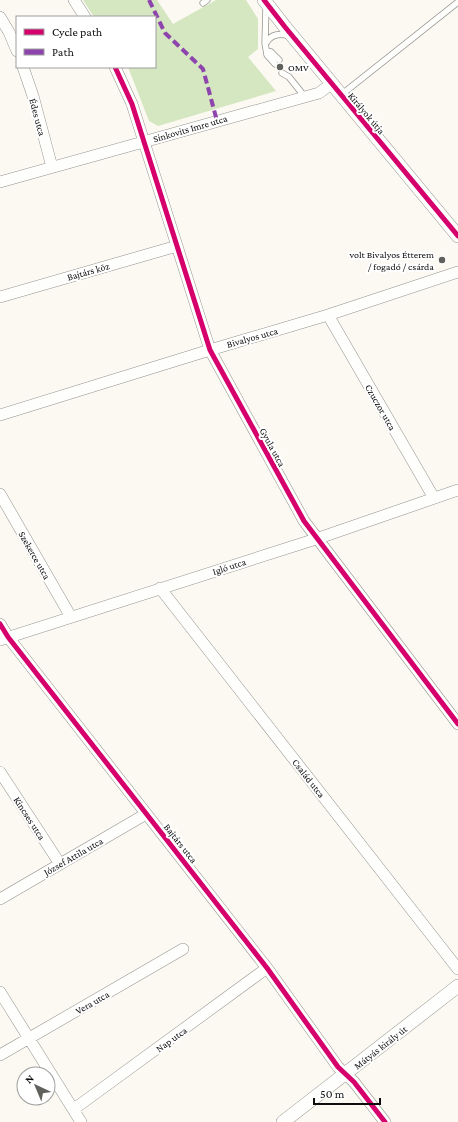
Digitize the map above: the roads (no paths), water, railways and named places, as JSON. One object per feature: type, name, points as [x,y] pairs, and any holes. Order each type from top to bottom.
[{"type":"street","points":[[74,0],[84,16]]},
{"type":"street","name":"Királyok útja","points":[[265,1],[458,236]]},
{"type":"street","points":[[0,17],[9,32],[16,49]]},
{"type":"street","name":"Édes utca","points":[[24,68],[52,167]]},
{"type":"street","name":"Gyula utca","points":[[116,68],[128,93],[210,350],[304,521],[316,539],[458,724]]},
{"type":"street","name":"Sinkovits Imre utca","points":[[0,182],[319,93],[332,84]]},
{"type":"street","name":"Bajtárs köz","points":[[0,297],[176,246]]},
{"type":"street","name":"Bivalyos utca","points":[[0,415],[328,315],[458,272]]},
{"type":"street","name":"Czuczor utca","points":[[328,315],[434,498]]},
{"type":"street","name":"Igló utca","points":[[4,639],[316,539],[458,490]]},
{"type":"street","name":"Szekerce utca","points":[[0,494],[70,617]]},
{"type":"street","name":"Család utca","points":[[160,588],[458,969]]},
{"type":"street","name":"Bajtárs utca","points":[[0,624],[4,639],[146,814],[267,968],[338,1067],[354,1082],[385,1122]]},
{"type":"street","name":"Kincses utca","points":[[0,772],[60,864]]},
{"type":"street","name":"József Attila utca","points":[[0,899],[146,814]]},
{"type":"street","name":"Vera utca","points":[[0,1055],[183,949]]},
{"type":"street","name":"Nap utca","points":[[74,1109],[267,968]]},
{"type":"street","name":"Mátyás király út","points":[[283,1122],[458,986]]},
{"type":"street","points":[[0,992],[81,1122]]},
{"type":"lane","points":[[265,1],[265,43],[267,51],[271,52],[277,62]]},
{"type":"lane","points":[[341,95],[458,2]]},
{"type":"lane","points":[[265,43],[269,37],[275,35],[283,34],[294,38]]},
{"type":"lane","points":[[284,71],[305,96]]},
{"type":"place","name":"OMV","points":[[280,67]]},
{"type":"place","name":"volt Bivalyos Étterem / fogadó / csárda","points":[[442,260]]}]
